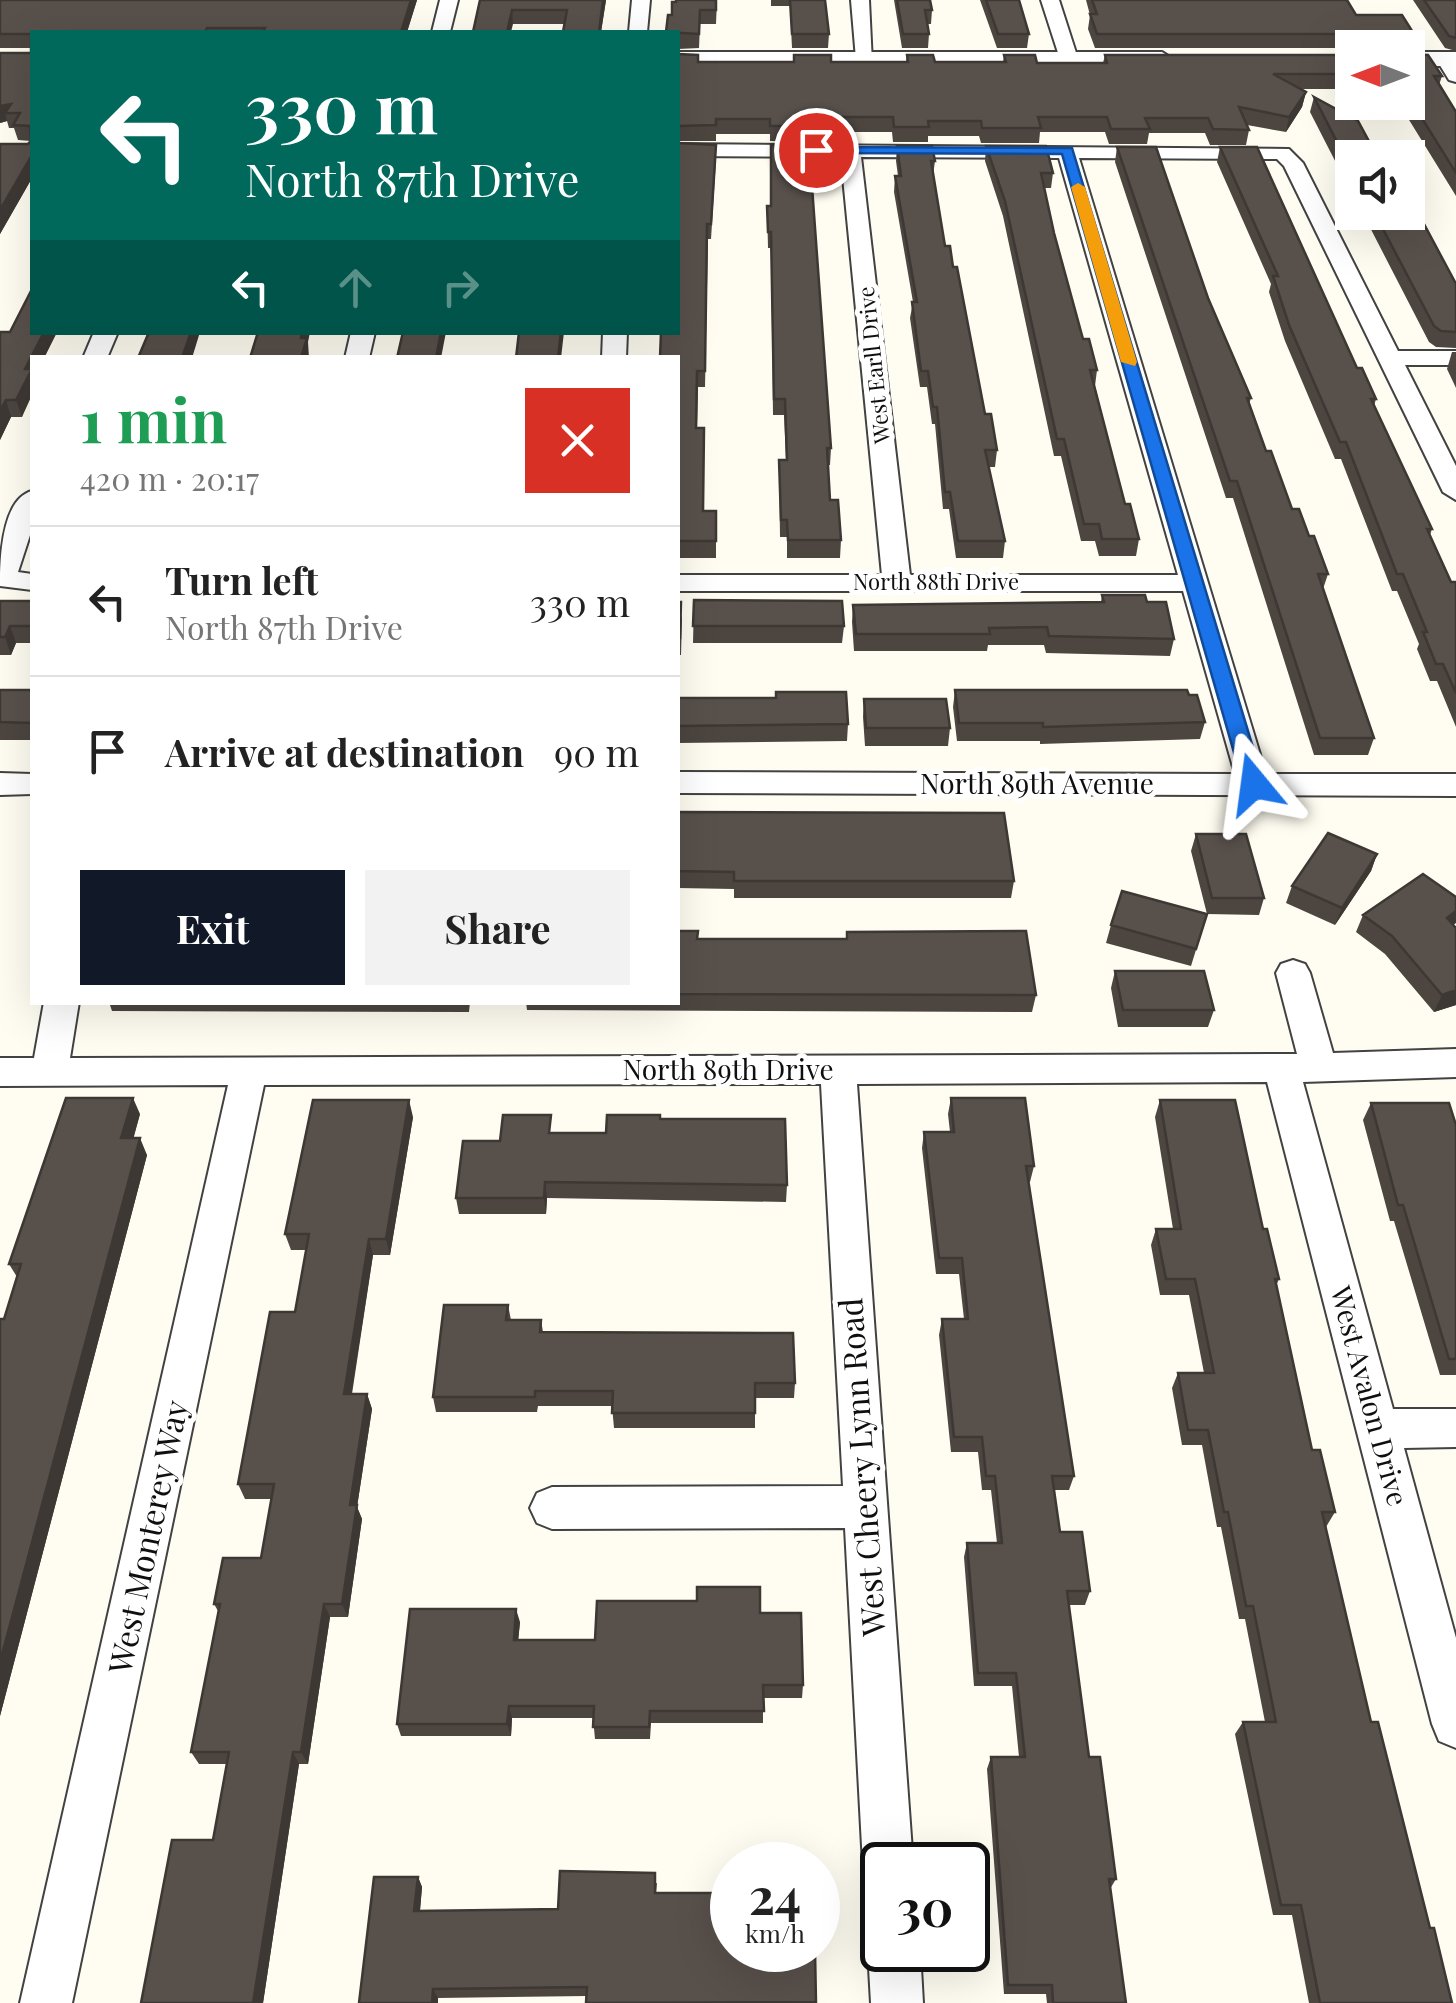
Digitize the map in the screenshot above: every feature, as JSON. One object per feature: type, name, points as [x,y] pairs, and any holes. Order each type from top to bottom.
[{"type":"street","points":[[442,30],[449,0]]},
{"type":"street","points":[[638,30],[641,0]]},
{"type":"street","points":[[860,0],[865,58]]},
{"type":"street","points":[[1050,0],[1069,59]]},
{"type":"street","points":[[680,59],[1182,59]]},
{"type":"street","points":[[1425,61],[1452,64]]},
{"type":"street","points":[[680,150],[1282,153],[1294,163],[1456,492]]},
{"type":"street","name":"West Earll Drive","points":[[850,150],[897,581]]},
{"type":"street","points":[[1067,150],[1254,784]]},
{"type":"street","points":[[1388,358],[1456,358]]},
{"type":"street","points":[[18,581],[6,560],[30,504]]},
{"type":"street","name":"North 88th Drive","points":[[680,583],[1194,583]]},
{"type":"street","name":"North 89th Avenue","points":[[680,783],[1456,785]]},
{"type":"street","points":[[0,784],[30,784]]},
{"type":"street","name":"West Avalon Drive","points":[[1293,973],[1300,1068],[1378,1429],[1456,1724]]},
{"type":"street","points":[[50,1072],[61,1005]]},
{"type":"street","name":"North 89th Drive","points":[[0,1072],[1300,1068],[1456,1064]]},
{"type":"street","name":"West Cheery Lynn Road","points":[[838,1070],[887,1842]]},
{"type":"street","name":"West Monterey Way","points":[[46,2003],[249,1071]]},
{"type":"street","points":[[1378,1429],[1456,1428]]},
{"type":"street","points":[[552,1508],[865,1507]]},
{"type":"street","points":[[895,1972],[897,2003]]},
{"type":"building","points":[[0,0],[411,0],[402,30],[207,28],[30,30],[30,34],[0,34]]},
{"type":"building","points":[[480,0],[603,0],[599,30],[563,30],[567,10],[512,10],[507,30],[473,30]]},
{"type":"building","points":[[716,0],[716,10],[700,10],[699,34],[666,30],[672,2]]},
{"type":"building","points":[[790,0],[825,0],[829,34],[792,34]]},
{"type":"building","points":[[897,0],[930,0],[932,10],[925,10],[929,34],[903,34]]},
{"type":"building","points":[[986,0],[1019,0],[1029,34],[998,34]]},
{"type":"building","points":[[1092,0],[1347,0],[1356,15],[1402,15],[1411,30],[1335,30],[1335,34],[1097,34],[1090,14],[1097,14]]},
{"type":"building","points":[[1424,0],[1456,0],[1456,38],[1449,36]]},
{"type":"building","points":[[0,53],[30,53],[30,126],[13,125],[20,113],[5,113],[11,104],[0,106]]},
{"type":"building","points":[[680,54],[698,55],[698,62],[794,62],[794,55],[831,55],[831,62],[908,62],[907,55],[933,55],[935,62],[1006,62],[1004,55],[1035,55],[1037,63],[1107,63],[1105,55],[1335,55],[1335,74],[1273,74],[1306,92],[1289,117],[1239,107],[1249,130],[1213,129],[1208,118],[1145,118],[1150,129],[1111,129],[1107,117],[1038,117],[1041,128],[982,128],[981,121],[928,121],[929,127],[894,127],[893,117],[807,117],[808,126],[770,126],[770,119],[716,119],[716,125],[680,126]]},
{"type":"building","points":[[1425,55],[1442,76],[1434,76],[1456,112],[1456,173],[1423,120]]},
{"type":"building","points":[[1314,97],[1335,108],[1335,120],[1358,121],[1368,140],[1336,140]]},
{"type":"building","points":[[680,143],[716,145],[711,224],[707,224],[705,371],[697,371],[696,428],[704,428],[703,511],[716,511],[716,541],[680,541],[680,355],[660,355],[661,335],[680,335]]},
{"type":"building","points":[[28,144],[30,158],[0,210],[0,146]]},
{"type":"building","points":[[771,145],[809,145],[831,448],[827,448],[830,500],[838,500],[841,540],[788,540],[787,520],[781,520],[779,460],[787,460],[785,399],[774,399],[771,232],[767,206],[771,206]]},
{"type":"building","points":[[897,146],[932,146],[945,246],[950,246],[953,267],[957,267],[985,414],[991,414],[997,450],[985,450],[1005,541],[958,541],[950,492],[945,492],[937,407],[933,407],[928,371],[921,371],[912,302],[917,302],[895,176],[901,176]]},
{"type":"building","points":[[986,146],[1046,146],[1053,173],[1041,173],[1054,233],[1083,339],[1089,339],[1097,370],[1090,370],[1125,504],[1130,504],[1139,539],[1102,539],[1099,524],[1084,524],[1064,439],[1057,439],[1005,201]]},
{"type":"building","points":[[1117,147],[1156,147],[1208,298],[1251,398],[1247,398],[1266,451],[1271,451],[1292,509],[1299,509],[1309,536],[1314,536],[1328,574],[1318,574],[1374,738],[1320,738],[1237,481],[1230,481]]},
{"type":"building","points":[[1220,147],[1257,147],[1357,368],[1362,368],[1376,399],[1371,399],[1432,529],[1427,529],[1451,582],[1456,582],[1456,693],[1443,664],[1436,664],[1423,632],[1427,632],[1403,574],[1397,574],[1346,442],[1340,442],[1289,325],[1273,276],[1278,276]]},
{"type":"building","points":[[1425,226],[1456,284],[1456,332],[1434,326],[1383,230],[1425,230]]},
{"type":"building","points":[[30,293],[30,335],[42,335],[30,355],[25,369],[30,369],[30,373],[16,400],[6,400],[0,411],[0,332],[10,332]]},
{"type":"building","points":[[148,335],[190,335],[183,355],[139,355]]},
{"type":"building","points":[[257,335],[307,338],[302,355],[251,355]]},
{"type":"building","points":[[402,335],[440,335],[437,355],[398,355]]},
{"type":"building","points":[[519,335],[561,335],[558,355],[516,355]]},
{"type":"building","points":[[1102,595],[1145,595],[1147,602],[1166,602],[1174,639],[1049,636],[1047,627],[989,628],[990,634],[856,634],[853,605],[1104,602]]},
{"type":"building","points":[[694,600],[842,601],[844,626],[693,626]]},
{"type":"building","points":[[0,601],[30,601],[30,626],[10,626],[5,637],[0,637]]},
{"type":"building","points":[[0,690],[30,690],[30,723],[0,722]]},
{"type":"building","points":[[955,690],[1187,690],[1189,695],[1197,695],[1205,722],[1043,727],[1043,723],[959,723]]},
{"type":"building","points":[[776,692],[846,692],[848,724],[680,726],[680,698],[776,698]]},
{"type":"building","points":[[864,699],[946,699],[950,728],[866,728]]},
{"type":"building","points":[[680,812],[1004,813],[1014,881],[734,881],[734,872],[680,871]]},
{"type":"building","points":[[1328,833],[1377,854],[1342,908],[1292,886]]},
{"type":"building","points":[[1196,834],[1246,834],[1264,898],[1212,898]]},
{"type":"building","points":[[1423,874],[1456,897],[1456,911],[1447,918],[1456,928],[1456,990],[1442,995],[1392,936],[1363,915]]},
{"type":"building","points":[[1122,891],[1207,914],[1196,949],[1111,925]]},
{"type":"building","points":[[680,931],[698,931],[697,939],[847,939],[847,932],[1026,931],[1036,995],[680,994]]},
{"type":"building","points":[[1115,971],[1204,971],[1214,1010],[1123,1010]]},
{"type":"building","points":[[66,1098],[133,1098],[121,1138],[140,1138],[0,1662],[0,1319],[4,1319],[21,1264],[9,1264]]},
{"type":"building","points":[[951,1098],[1025,1098],[1034,1166],[1026,1166],[1074,1476],[1052,1476],[1060,1532],[1082,1532],[1090,1591],[1067,1591],[1089,1757],[1100,1757],[1116,1879],[1109,1879],[1126,2003],[1053,2003],[1052,1985],[1008,1985],[991,1757],[1025,1757],[1016,1673],[978,1673],[967,1543],[1002,1543],[995,1476],[986,1476],[982,1437],[954,1437],[942,1319],[968,1319],[962,1258],[939,1258],[924,1132],[954,1132]]},
{"type":"building","points":[[313,1100],[409,1100],[386,1239],[369,1239],[344,1394],[367,1394],[350,1505],[357,1505],[342,1604],[324,1604],[301,1752],[293,1752],[253,2003],[141,2003],[172,1840],[213,1840],[229,1752],[191,1752],[220,1604],[214,1604],[223,1558],[261,1558],[274,1484],[238,1484],[270,1312],[295,1312],[309,1234],[285,1234]]},
{"type":"building","points":[[1160,1100],[1235,1100],[1263,1229],[1267,1229],[1279,1279],[1275,1279],[1312,1450],[1320,1450],[1335,1512],[1322,1512],[1371,1722],[1378,1722],[1452,2003],[1320,2003],[1301,1905],[1281,1905],[1243,1722],[1276,1722],[1253,1606],[1246,1606],[1208,1430],[1188,1430],[1178,1373],[1214,1373],[1195,1279],[1166,1279],[1156,1229],[1181,1229]]},
{"type":"building","points":[[1371,1103],[1449,1103],[1456,1125],[1456,1359],[1449,1359],[1403,1205],[1398,1205]]},
{"type":"building","points":[[503,1115],[551,1115],[549,1133],[606,1133],[607,1115],[785,1119],[787,1185],[545,1182],[544,1198],[456,1198],[463,1141],[500,1141]]},
{"type":"building","points":[[444,1305],[508,1305],[506,1320],[541,1320],[540,1332],[793,1333],[795,1383],[755,1383],[755,1413],[612,1413],[613,1391],[535,1391],[535,1397],[433,1397]]},
{"type":"building","points":[[697,1587],[760,1587],[760,1613],[801,1613],[803,1685],[763,1685],[764,1711],[650,1711],[649,1727],[593,1727],[594,1706],[509,1706],[507,1724],[397,1724],[410,1609],[516,1609],[514,1640],[595,1640],[597,1601],[697,1601]]},
{"type":"building","points":[[560,1871],[655,1873],[655,1893],[710,1893],[710,1972],[815,1972],[816,2002],[586,2003],[587,1987],[433,1989],[432,2003],[359,2003],[374,1877],[418,1877],[414,1911],[558,1909]]},
{"type":"slow traffic","points":[[1078,187],[1129,362]]},
{"type":"route","points":[[816,150],[1067,150],[1254,784]]}]
